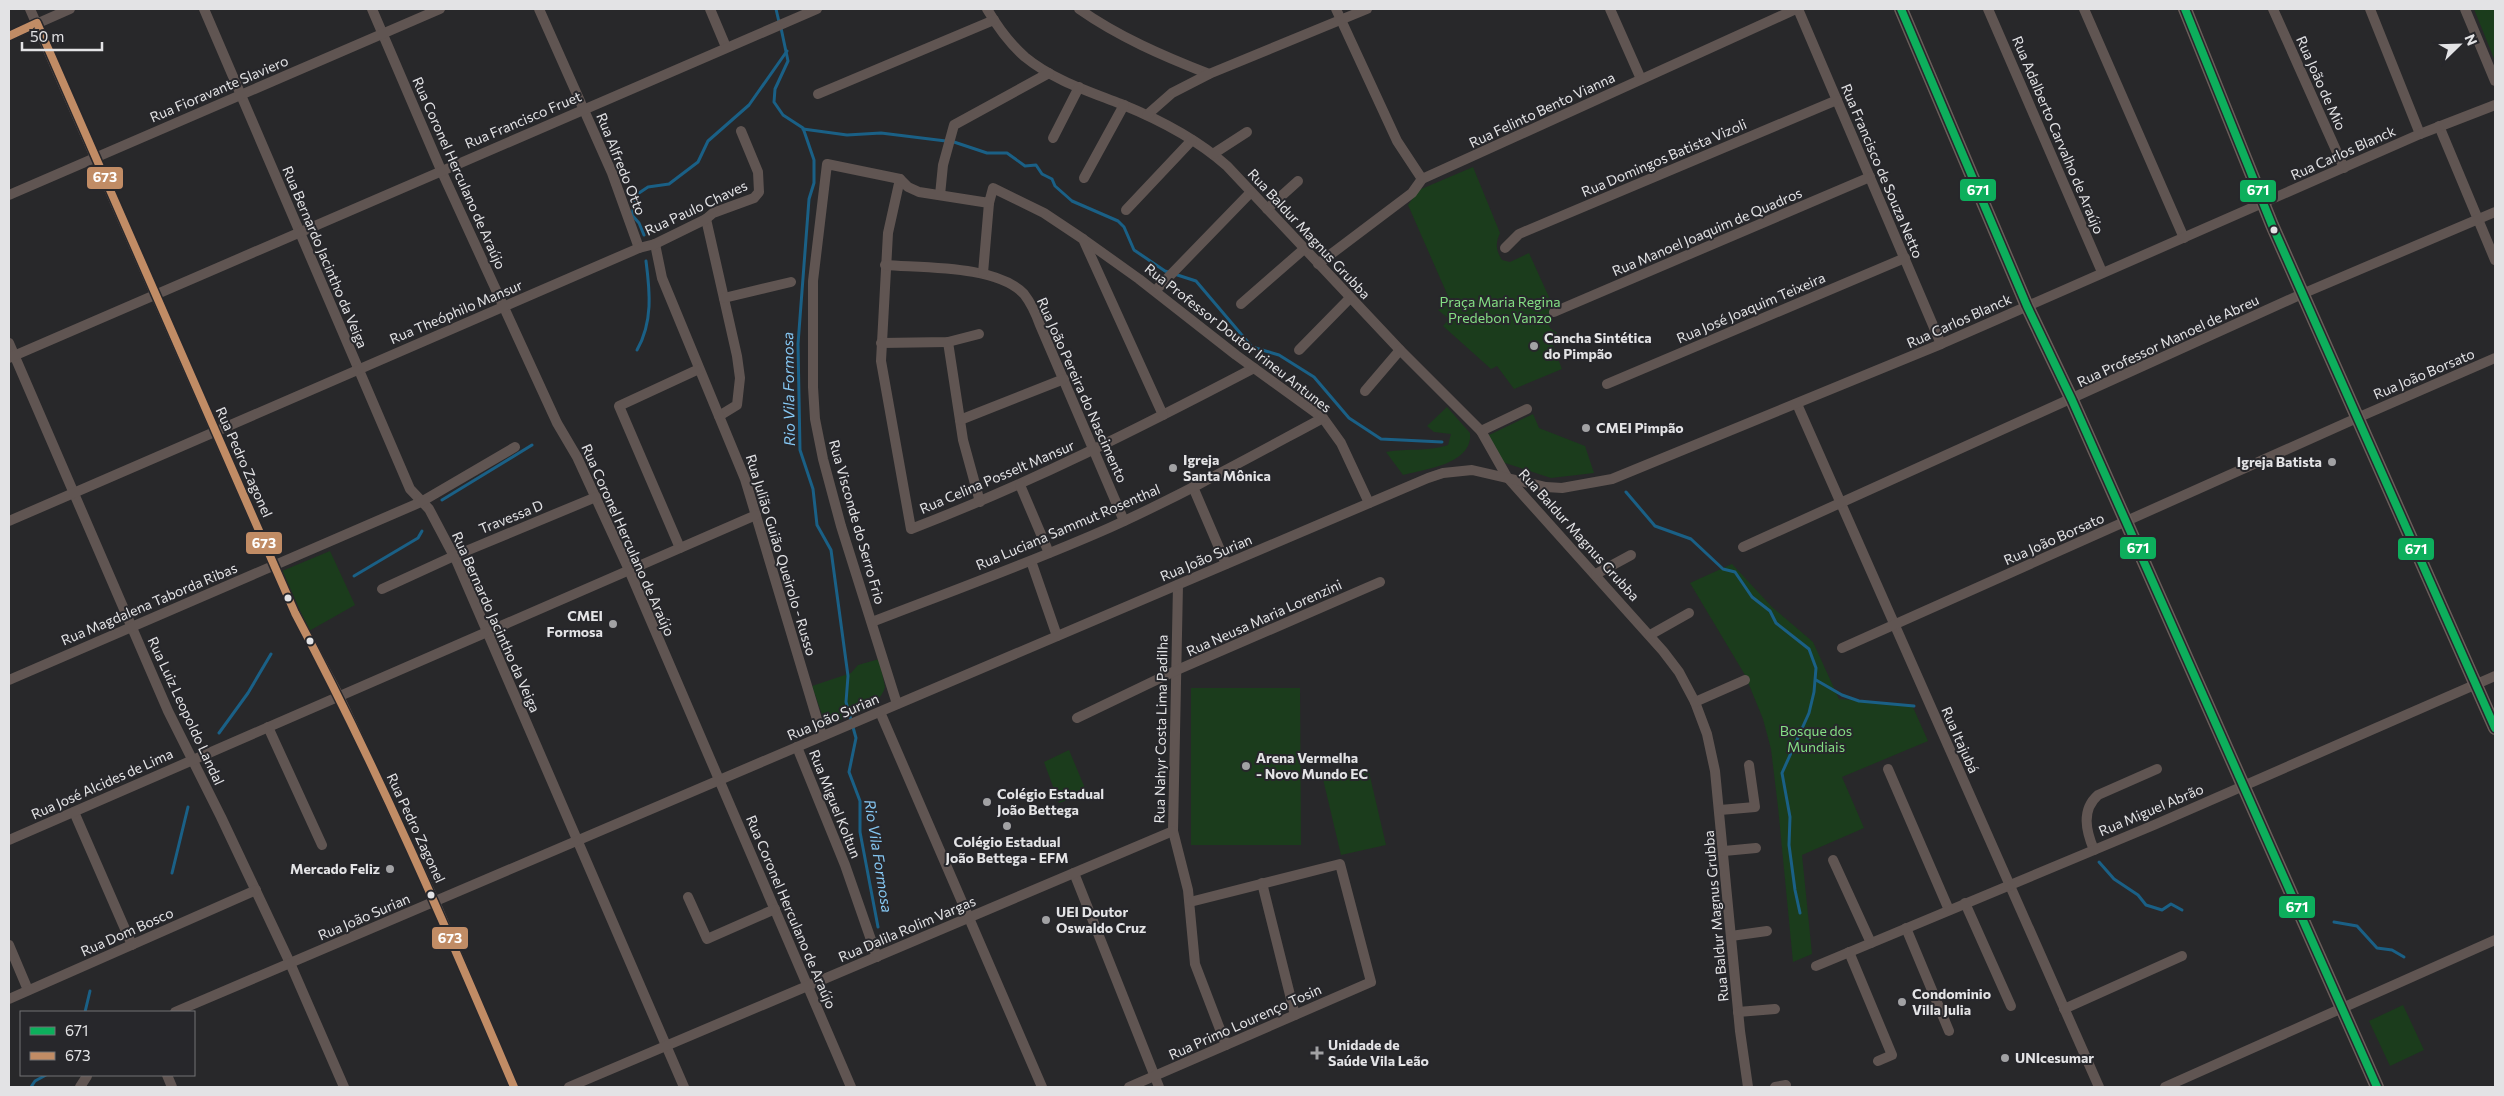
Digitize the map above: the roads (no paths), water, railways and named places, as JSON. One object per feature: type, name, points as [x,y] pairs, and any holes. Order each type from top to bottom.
[{"type":"main road","points":[[1901,9],[2027,306],[2072,400],[2377,1087]]},
{"type":"main road","points":[[2185,9],[2302,294],[2495,728]]},
{"type":"street","name":"Rua Pedro Zagonel","points":[[30,9],[304,632],[339,696],[435,902],[514,1087]]},
{"type":"street","points":[[9,36],[70,9]]},
{"type":"street","name":"Rua Bernardo Jacintho da Veiga","points":[[204,9],[410,489],[428,509],[454,556],[684,1087]]},
{"type":"street","name":"Rua Coronel Herculano de Araújo","points":[[372,9],[441,170],[557,423],[596,497],[629,570],[851,1087]]},
{"type":"street","name":"Rua Fioravante Slaviero","points":[[9,195],[440,9]]},
{"type":"street","name":"Rua Alfredo Otto","points":[[539,9],[612,174],[647,246]]},
{"type":"street","points":[[710,9],[726,47]]},
{"type":"street","name":"Rua Francisco Fruet","points":[[11,357],[817,9]]},
{"type":"street","name":"Rua Baldur Magnus Grubba","points":[[987,9],[1018,50],[1049,73],[1147,115],[1214,154],[1350,298],[1481,432],[1507,477],[1650,635],[1679,672],[1695,702],[1711,752],[1720,810],[1738,1012],[1748,1087]]},
{"type":"street","points":[[1079,9],[1101,24],[1163,56],[1208,74]]},
{"type":"street","points":[[1336,9],[1397,141],[1422,179]]},
{"type":"street","points":[[1147,115],[1172,93],[1208,74],[1366,9]]},
{"type":"street","points":[[1610,9],[1641,79]]},
{"type":"street","name":"Rua Felinto Bento Vianna","points":[[1318,264],[1412,194],[1422,179],[1797,9]]},
{"type":"street","name":"Rua Francisco de Souza Netto","points":[[1797,9],[1941,344]]},
{"type":"street","name":"Rua Adalberto Carvalho de Araújo","points":[[1988,9],[2102,272]]},
{"type":"street","points":[[2084,9],[2184,238]]},
{"type":"street","name":"Rua João de Mio","points":[[2273,9],[2344,168]]},
{"type":"street","points":[[2370,9],[2420,134]]},
{"type":"street","points":[[2465,9],[2495,81]]},
{"type":"street","points":[[818,94],[994,20]]},
{"type":"street","points":[[940,195],[942,165],[954,125],[1049,73]]},
{"type":"street","points":[[1053,138],[1079,87]]},
{"type":"street","name":"Rua Domingos Batista Vizoli","points":[[1506,248],[1519,234],[1837,100]]},
{"type":"street","points":[[1084,178],[1124,105]]},
{"type":"street","name":"Rua Carlos Blanck","points":[[1507,477],[1546,488],[1580,486],[1630,473],[1941,344],[2420,134],[2495,105]]},
{"type":"street","points":[[2439,126],[2495,260]]},
{"type":"street","name":"Rua Paulo Chaves","points":[[647,246],[706,219],[713,213],[754,198],[759,192],[760,176],[741,131]]},
{"type":"street","points":[[1214,154],[1247,132]]},
{"type":"street","points":[[1126,210],[1192,140]]},
{"type":"street","name":"Rua Visconde do Serro Frio","points":[[897,704],[818,438],[813,400],[813,281],[827,164],[900,179]]},
{"type":"street","name":"Rua Manoel Joaquim de Quadros","points":[[1554,312],[1870,177]]},
{"type":"street","points":[[979,334],[948,342],[881,344],[885,265],[890,218],[900,179],[914,190],[989,202],[983,273]]},
{"type":"street","points":[[1267,209],[1298,181]]},
{"type":"street","name":"Rua Professor Doutor Irineu Antunes","points":[[989,202],[993,188],[1044,213],[1155,291],[1254,368],[1323,418],[1341,443],[1369,503]]},
{"type":"street","points":[[1155,291],[1251,192]]},
{"type":"street","name":"Rua Professor Manoel de Abreu","points":[[1743,547],[2072,400],[2302,294],[2495,212]]},
{"type":"street","points":[[706,219],[738,362],[740,389],[737,405],[719,416]]},
{"type":"street","points":[[1083,239],[1163,416]]},
{"type":"street","name":"Rua Theóphilo Mansur","points":[[9,521],[647,246]]},
{"type":"street","name":"Rua Julião Guião Queirolo - Russo","points":[[647,246],[660,273],[745,479],[822,736]]},
{"type":"street","points":[[1242,304],[1304,248]]},
{"type":"street","name":"Rua José Joaquim Teixeira","points":[[1607,384],[1905,258]]},
{"type":"street","name":"Rua João Pereira do Nascimento","points":[[885,265],[983,273],[1008,282],[1024,294],[1034,311],[1064,379],[1124,521]]},
{"type":"street","points":[[724,298],[791,282]]},
{"type":"street","points":[[1299,350],[1350,298]]},
{"type":"street","points":[[948,342],[960,420],[980,502]]},
{"type":"street","name":"Rua Luiz Leopoldo Landal","points":[[9,343],[11,357],[73,493],[168,711],[256,890],[344,1087]]},
{"type":"street","name":"Rua Celina Posselt Mansur","points":[[881,344],[884,381],[911,529],[1020,485],[1163,416],[1254,368]]},
{"type":"street","points":[[1365,392],[1400,350]]},
{"type":"street","name":"Rua João Borsato","points":[[1842,648],[2495,358]]},
{"type":"street","points":[[680,548],[619,406],[699,369]]},
{"type":"street","points":[[960,420],[1064,379]]},
{"type":"street","name":"Rua Itajubá","points":[[1797,404],[2098,1087]]},
{"type":"street","points":[[1481,432],[1528,409]]},
{"type":"street","name":"Rua Luciana Sammut Rosenthal","points":[[872,622],[1031,561],[1124,521],[1193,487],[1323,418]]},
{"type":"street","name":"Rua Magdalena Taborda Ribas","points":[[9,680],[421,502],[515,447]]},
{"type":"street","name":"Rua João Surian","points":[[177,1011],[1443,473],[1472,470],[1507,477]]},
{"type":"street","points":[[1020,485],[1049,553]]},
{"type":"street","points":[[1193,487],[1226,564]]},
{"type":"street","name":"Travessa D","points":[[382,589],[454,556],[596,497]]},
{"type":"street","name":"Rua José Alcides de Lima","points":[[9,840],[756,515]]},
{"type":"street","points":[[1596,574],[1632,555]]},
{"type":"street","points":[[1031,561],[1057,636]]},
{"type":"street","name":"Rua Neusa Maria Lorenzini","points":[[1077,718],[1177,670],[1380,582]]},
{"type":"street","name":"Rua Nahyr Costa Lima Padilha","points":[[1178,585],[1173,831],[1190,902],[1196,969],[1226,1045]]},
{"type":"street","points":[[1650,635],[1689,613]]},
{"type":"street","name":"Rua Miguel Abrão","points":[[1816,966],[2094,850],[2495,676]]},
{"type":"street","points":[[1695,702],[1745,680]]},
{"type":"street","points":[[880,712],[1042,1087]]},
{"type":"street","points":[[268,727],[322,845]]},
{"type":"street","name":"Rua Miguel Koltun","points":[[797,747],[843,858],[877,957]]},
{"type":"street","points":[[1720,810],[1755,806],[1749,766]]},
{"type":"street","points":[[1888,769],[1949,910]]},
{"type":"street","points":[[2094,850],[2089,837],[2086,815],[2092,800],[2098,795],[2157,769]]},
{"type":"street","points":[[74,812],[132,944]]},
{"type":"street","name":"Rua Dalila Rolim Vargas","points":[[569,1087],[1173,831]]},
{"type":"street","points":[[1724,851],[1756,848]]},
{"type":"street","points":[[1833,860],[1871,943]]},
{"type":"street","name":"Rua Primo Lourenço Tosin","points":[[1129,1087],[1371,982],[1340,864],[1262,884]]},
{"type":"street","points":[[1074,873],[1159,1087]]},
{"type":"street","points":[[1190,902],[1262,884],[1295,1015]]},
{"type":"street","name":"Rua Dom Bosco","points":[[9,999],[256,890]]},
{"type":"street","points":[[688,897],[707,939],[775,909]]},
{"type":"street","points":[[1965,903],[2011,1006]]},
{"type":"street","points":[[1906,928],[1949,1031]]},
{"type":"street","points":[[1731,936],[1767,931]]},
{"type":"street","points":[[2165,1087],[2495,940]]},
{"type":"street","points":[[9,944],[28,990]]},
{"type":"street","points":[[1848,952],[1892,1055],[1878,1061]]},
{"type":"street","points":[[2064,1009],[2182,956]]},
{"type":"street","points":[[1738,1012],[1775,1009]]},
{"type":"street","points":[[80,1087],[87,1076]]},
{"type":"street","points":[[1775,1087],[1786,1085]]},
{"type":"waterway","name":"Rio Vila Formosa","points":[[776,9],[779,22]]},
{"type":"waterway","name":"Rio Vila Formosa","points":[[781,28],[788,61],[775,89],[774,102],[783,115],[803,128],[814,160],[814,183],[809,199],[798,344],[800,450],[813,489],[817,525],[831,550],[848,676],[846,702],[856,738],[849,772],[860,801],[860,832],[878,927]]},
{"type":"waterway","points":[[644,235],[639,223],[632,215],[636,195],[648,187],[669,184],[698,162],[708,141],[749,105],[787,51]]},
{"type":"waterway","points":[[803,129],[847,135],[881,133],[954,142],[987,153],[1007,153],[1025,166],[1036,165],[1042,174],[1052,179],[1055,186],[1072,201],[1118,221],[1124,227],[1134,250],[1165,271],[1196,281],[1252,347],[1279,355],[1314,377],[1349,418],[1381,439],[1442,442]]},
{"type":"waterway","points":[[637,350],[646,329],[648,318],[649,284],[646,261]]},
{"type":"waterway","points":[[442,500],[532,445]]},
{"type":"waterway","points":[[1626,492],[1655,526],[1691,539],[1723,569],[1735,572],[1752,597],[1770,611],[1776,623],[1809,649],[1816,668],[1814,692],[1809,713],[1782,773],[1790,817],[1789,845],[1800,913]]},
{"type":"waterway","points":[[354,576],[418,538],[422,531]]},
{"type":"waterway","points":[[219,733],[248,693],[271,654]]},
{"type":"waterway","points":[[1816,680],[1842,695],[1859,701],[1914,706]]},
{"type":"waterway","points":[[172,873],[188,807]]},
{"type":"waterway","points":[[2099,862],[2114,879],[2138,895],[2146,905],[2162,910],[2171,904],[2182,910]]},
{"type":"waterway","points":[[2334,922],[2357,926],[2377,948],[2392,950],[2404,957]]},
{"type":"waterway","points":[[85,1011],[90,991]]},
{"type":"waterway","points":[[31,1087],[35,1081],[44,1076]]},
{"type":"place","name":"Cancha Sintética do Pimpão","points":[[1534,346]]},
{"type":"place","name":"CMEI Pimpão","points":[[1586,428]]},
{"type":"place","name":"Igreja Batista","points":[[2332,462]]},
{"type":"place","name":"Igreja Santa Mônica","points":[[1173,468]]},
{"type":"place","name":"CMEI Formosa","points":[[613,624]]},
{"type":"place","name":"Arena Vermelha - Novo Mundo EC","points":[[1246,766]]},
{"type":"place","name":"Colégio Estadual João Bettega","points":[[987,802]]},
{"type":"place","name":"Colégio Estadual João Bettega - EFM","points":[[1007,826]]},
{"type":"place","name":"Mercado Feliz","points":[[390,869]]},
{"type":"place","name":"UEI Doutor Oswaldo Cruz","points":[[1046,920]]},
{"type":"place","name":"Condominio Villa Julia","points":[[1902,1002]]},
{"type":"place","name":"Unidade de Saúde Vila Leão","points":[[1317,1053]]},
{"type":"place","name":"UNIcesumar","points":[[2005,1058]]},
{"type":"park label","name":"Praça Maria Regina Predebon Vanzo","points":[[1500,310]]},
{"type":"park label","name":"Bosque dos Mundiais","points":[[1816,740]]}]
